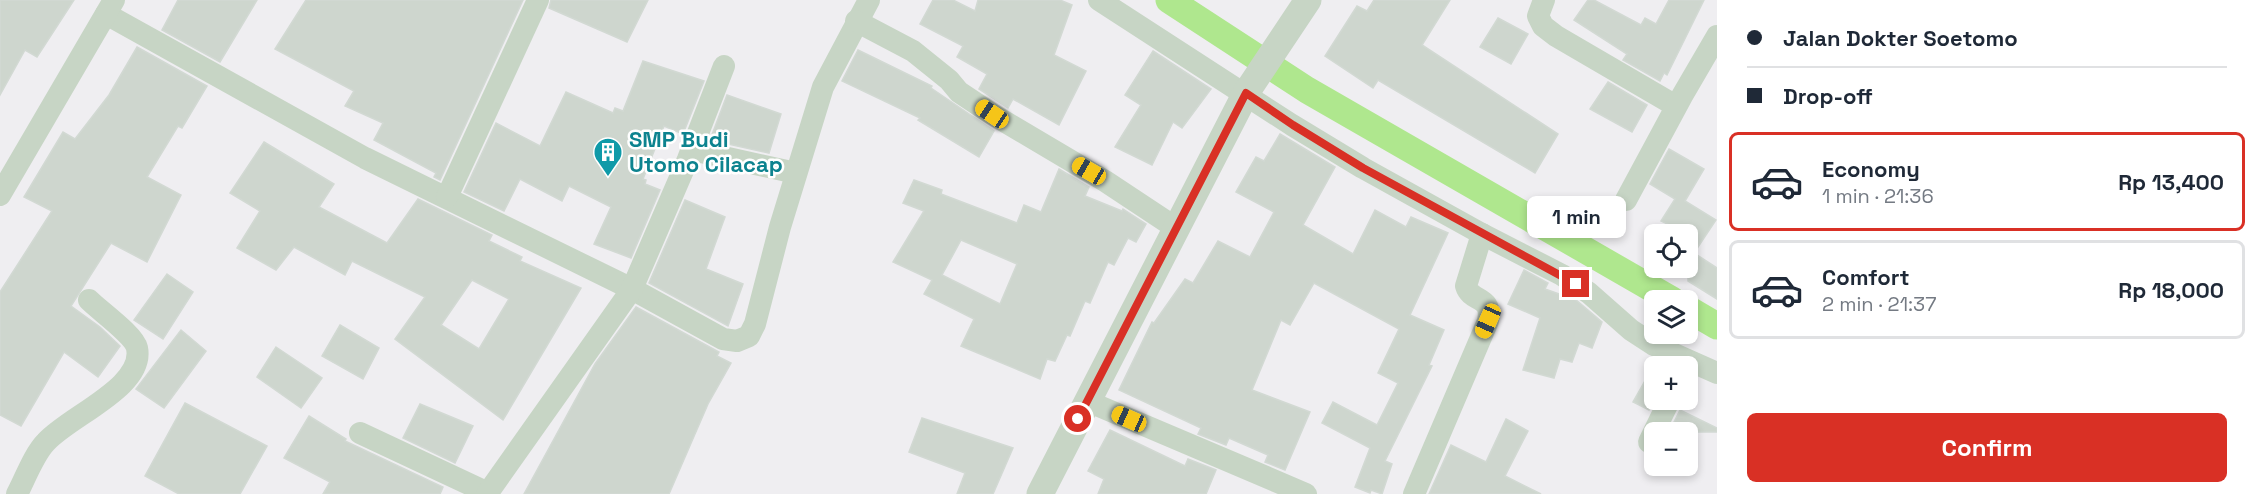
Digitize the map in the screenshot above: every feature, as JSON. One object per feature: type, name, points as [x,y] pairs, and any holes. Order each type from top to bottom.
[{"type":"street","points":[[447,197],[538,0]]},
{"type":"street","points":[[0,195],[110,7],[365,158],[632,289],[723,339],[737,341],[748,336],[755,324],[796,173],[823,87],[869,0]]},
{"type":"street","points":[[1099,0],[1363,168],[1562,275],[1589,293],[1631,330],[1675,356]]},
{"type":"street","points":[[1544,0],[1538,16],[1543,26],[1556,36],[1676,106]]},
{"type":"street","points":[[1040,494],[1246,93],[1303,7]]},
{"type":"street","points":[[856,21],[913,51],[942,74],[959,92],[1106,181],[1176,228]]},
{"type":"street","points":[[1626,200],[1676,106],[1717,36]]},
{"type":"street","points":[[360,433],[487,494],[632,289],[692,150],[724,66]]},
{"type":"street","points":[[692,150],[796,173]]},
{"type":"street","points":[[1414,494],[1488,321],[1490,312],[1487,305],[1468,292],[1466,286],[1482,234]]},
{"type":"street","points":[[17,494],[44,444],[60,428],[120,388],[136,366],[137,347],[128,334],[89,300]]},
{"type":"street","points":[[1698,366],[1717,373]]},
{"type":"street","points":[[1087,401],[1306,494]]},
{"type":"building","points":[[0,0],[74,0],[37,57],[25,50],[0,95]]},
{"type":"building","points":[[178,0],[257,0],[220,62],[162,30]]},
{"type":"building","points":[[306,0],[523,0],[440,180],[434,177],[436,173],[374,140],[383,123],[345,106],[354,91],[275,49]]},
{"type":"building","points":[[551,0],[648,0],[627,42],[549,8]]},
{"type":"building","points":[[933,0],[953,0],[975,11],[978,0],[1060,0],[1072,5],[1054,55],[1086,71],[1059,125],[1013,99],[1008,108],[979,89],[987,74],[957,57],[963,46],[920,24]]},
{"type":"building","points":[[1374,0],[1450,0],[1422,45],[1558,134],[1535,173],[1378,80],[1373,88],[1325,56],[1357,6],[1367,11]]},
{"type":"building","points":[[1588,0],[1594,0],[1641,25],[1645,18],[1656,24],[1669,0],[1704,0],[1667,75],[1664,73],[1660,81],[1623,60],[1627,54],[1574,20]]},
{"type":"building","points":[[1498,18],[1528,34],[1511,64],[1480,47]]},
{"type":"building","points":[[137,47],[207,86],[182,128],[178,126],[147,177],[181,195],[147,262],[111,243],[71,306],[100,327],[120,346],[98,377],[64,352],[21,426],[0,415],[0,292],[52,211],[24,197],[63,132],[75,139],[109,95]]},
{"type":"building","points":[[858,50],[932,86],[931,88],[994,131],[979,157],[918,120],[920,118],[842,81]]},
{"type":"building","points":[[1153,51],[1211,89],[1182,128],[1173,122],[1152,165],[1115,147],[1141,105],[1125,95]]},
{"type":"building","points":[[643,61],[704,81],[683,134],[664,126],[643,179],[646,180],[645,184],[660,190],[631,258],[594,244],[611,207],[569,186],[562,201],[520,179],[504,211],[464,192],[496,123],[540,146],[566,92],[613,113],[615,108],[623,111]]},
{"type":"building","points":[[1608,82],[1647,105],[1632,132],[1590,109]]},
{"type":"building","points":[[727,95],[781,114],[769,153],[710,140]]},
{"type":"building","points":[[1280,134],[1335,167],[1303,225],[1353,254],[1375,210],[1406,227],[1411,217],[1448,233],[1410,315],[1444,330],[1429,365],[1432,366],[1385,461],[1392,464],[1382,494],[1371,490],[1370,493],[1355,487],[1370,448],[1322,423],[1333,402],[1377,425],[1398,383],[1378,373],[1399,329],[1314,283],[1290,325],[1281,320],[1252,390],[1310,412],[1285,470],[1265,462],[1268,455],[1229,438],[1226,445],[1198,434],[1201,428],[1119,390],[1152,322],[1154,323],[1185,279],[1193,283],[1218,241],[1250,257],[1274,212],[1236,192],[1256,157],[1264,161]]},
{"type":"building","points":[[264,142],[334,184],[319,207],[387,243],[418,199],[492,235],[489,241],[522,257],[520,261],[581,288],[503,420],[395,339],[425,297],[352,261],[345,275],[294,247],[276,270],[237,248],[260,211],[230,193]],"holes":[[[472,280],[509,299],[479,349],[441,325]]]},
{"type":"building","points":[[1669,149],[1704,169],[1685,201],[1716,220],[1698,247],[1698,224],[1667,224],[1661,221],[1675,199],[1650,184]]},
{"type":"building","points":[[1059,169],[1089,187],[1085,196],[1122,211],[1123,209],[1146,224],[1136,242],[1128,238],[1114,265],[1108,262],[1090,303],[1085,301],[1070,336],[1067,335],[1055,361],[1047,359],[1040,379],[961,346],[974,319],[924,294],[932,280],[893,262],[924,211],[903,203],[914,180],[942,190],[941,194],[1017,223],[1024,205],[1041,212]],"holes":[[[961,240],[1017,264],[1000,304],[942,275]]]},
{"type":"building","points":[[685,200],[725,217],[706,269],[743,284],[728,326],[649,283]]},
{"type":"building","points":[[1698,256],[1717,268],[1717,299],[1688,281],[1688,278],[1698,278]]},
{"type":"building","points":[[1524,270],[1548,283],[1545,289],[1576,300],[1602,322],[1592,348],[1579,343],[1572,362],[1560,359],[1554,378],[1523,370],[1540,318],[1508,304]]},
{"type":"building","points":[[167,274],[193,292],[163,339],[134,320]]},
{"type":"building","points":[[636,307],[719,352],[717,356],[731,363],[708,404],[669,494],[524,494],[595,364]]},
{"type":"building","points":[[340,325],[379,348],[363,379],[322,356]]},
{"type":"building","points":[[181,330],[206,351],[164,408],[136,389]]},
{"type":"building","points":[[276,347],[322,378],[301,408],[257,377]]},
{"type":"building","points":[[1644,383],[1644,408],[1633,402]]},
{"type":"building","points":[[185,403],[267,446],[240,494],[179,494],[145,476]]},
{"type":"building","points":[[420,404],[473,426],[455,463],[403,438]]},
{"type":"building","points":[[1680,410],[1717,428],[1717,432],[1698,432],[1698,422],[1674,422]]},
{"type":"building","points":[[309,416],[346,439],[345,441],[443,487],[440,494],[323,494],[330,482],[284,458]]},
{"type":"building","points":[[922,418],[1013,448],[993,494],[957,494],[965,473],[909,452]]},
{"type":"building","points":[[1506,419],[1528,431],[1505,476],[1541,494],[1429,494],[1451,445],[1486,462]]},
{"type":"building","points":[[1110,430],[1185,466],[1188,459],[1216,470],[1206,494],[1098,494],[1104,479],[1088,471]]},
{"type":"waterway","points":[[1169,0],[1307,90],[1655,290]]},
{"type":"waterway","points":[[1698,315],[1717,326]]},
{"type":"place","name":"SMP Budi Utomo Cilacap","points":[[608,178]]},
{"type":"route","points":[[1078,419],[1246,93],[1363,168],[1576,284]]}]
